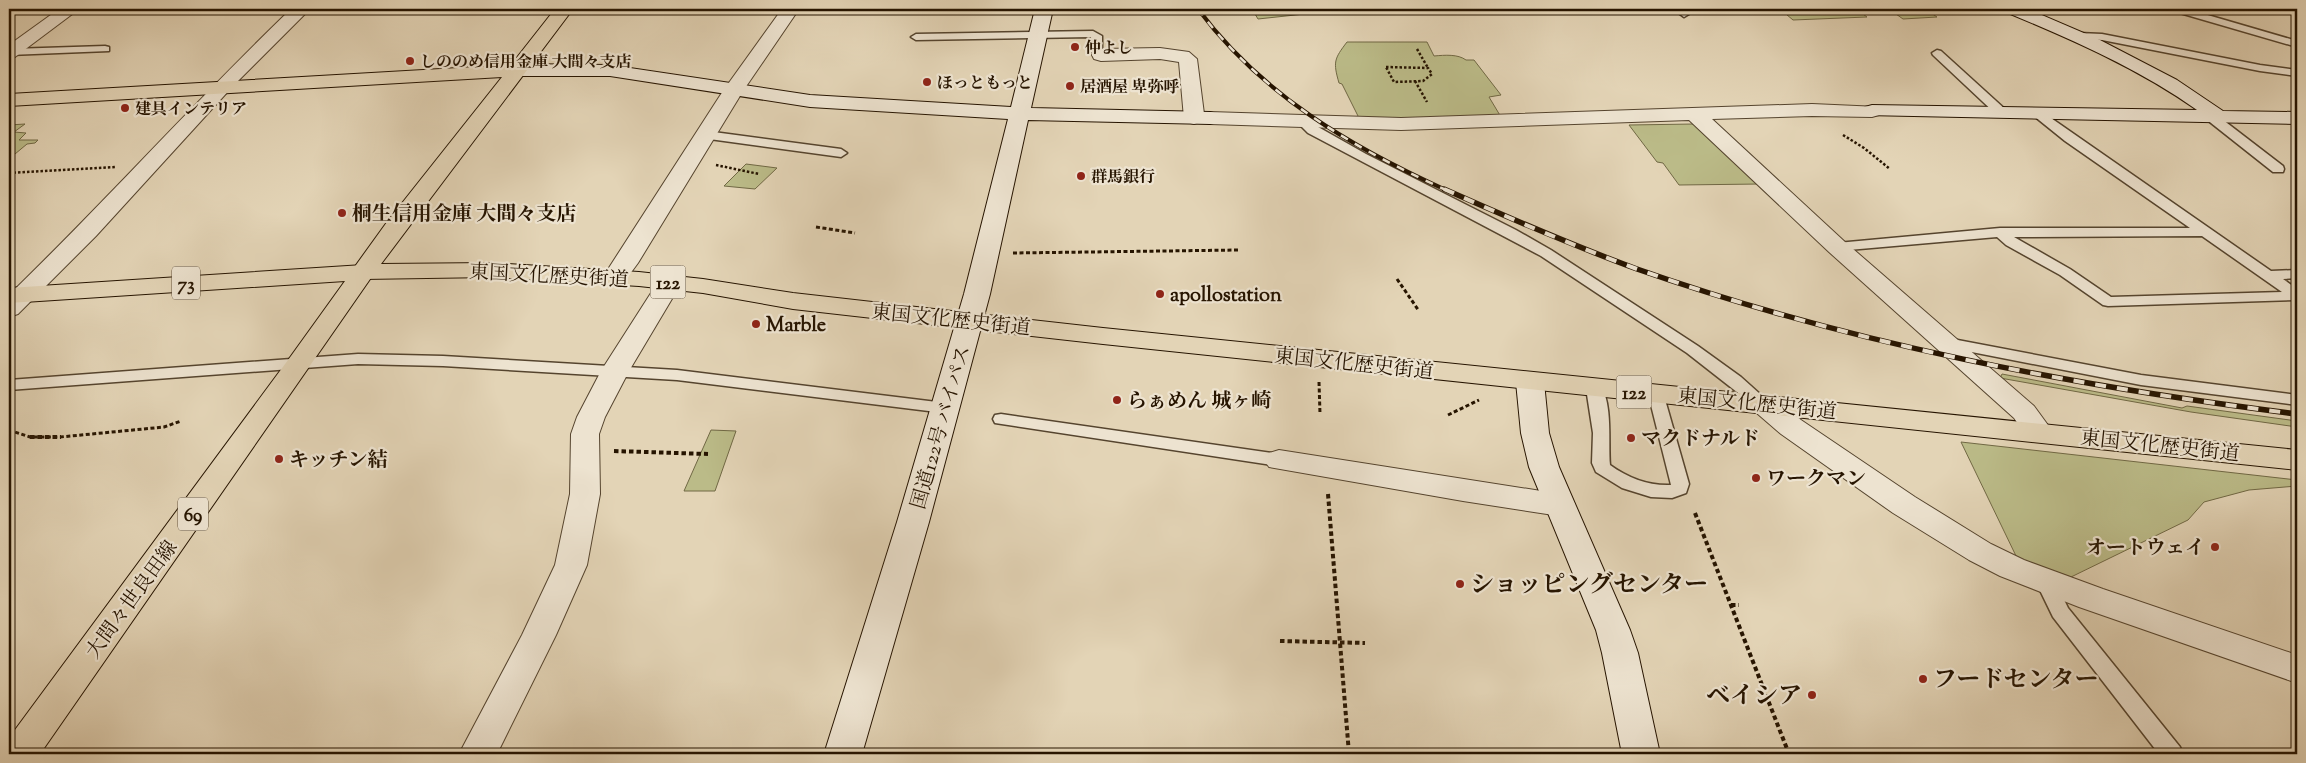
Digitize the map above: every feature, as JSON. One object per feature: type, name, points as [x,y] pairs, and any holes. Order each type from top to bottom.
[{"type":"main road","points":[[363,272],[395,227],[564,9]]},
{"type":"main road","points":[[9,100],[517,70]]},
{"type":"main road","name":"東国文化歴史街道","points":[[363,272],[491,270],[670,282],[793,301],[970,321],[1530,382],[2039,432],[2297,460]]},
{"type":"main road","name":"73","points":[[14,299],[363,272]]},
{"type":"main road","name":"大間々世良田線","points":[[19,754],[301,362],[363,272]]},
{"type":"street","points":[[11,50],[70,9]]},
{"type":"street","points":[[14,299],[150,165],[220,88],[301,9]]},
{"type":"street","points":[[615,277],[630,258],[733,91],[790,9]]},
{"type":"street","points":[[2014,9],[2079,36],[2146,69],[2215,117]]},
{"type":"street","name":"国道122号 バイパス","points":[[843,754],[913,522],[970,321],[1041,22]]},
{"type":"street","points":[[1101,55],[1173,54],[1186,57],[1193,94],[1202,118]]},
{"type":"street","points":[[517,70],[573,69],[623,72],[733,91],[830,103],[1018,114],[1304,122],[1440,123],[1694,114],[1872,111],[2038,113],[2293,120]]},
{"type":"street","points":[[1694,114],[1837,247],[2024,412],[2039,432]]},
{"type":"street","points":[[478,754],[556,601],[571,565],[585,494],[584,450],[591,417],[615,371],[670,282]]},
{"type":"street","points":[[1530,382],[1539,453],[1614,630],[1641,754]]},
{"type":"street","points":[[1762,404],[1798,433],[1952,536],[1996,560],[2046,582],[2297,668]]},
{"type":"street","points":[[1279,460],[1463,491],[1560,505]]},
{"type":"lane","points":[[32,9],[148,9]]},
{"type":"lane","points":[[2177,9],[2297,44]]},
{"type":"lane","points":[[916,37],[1041,22],[1096,35],[1097,52],[1101,55]]},
{"type":"lane","points":[[2079,36],[2108,38],[2260,68],[2297,73]]},
{"type":"lane","points":[[11,50],[105,48]]},
{"type":"lane","points":[[1937,53],[2002,113]]},
{"type":"lane","points":[[2038,113],[2069,138],[2297,296]]},
{"type":"lane","points":[[2215,117],[2278,169]]},
{"type":"lane","points":[[1304,122],[1312,130],[1379,168],[1512,234],[1567,265],[1740,383],[1762,404]]},
{"type":"lane","points":[[706,135],[841,153]]},
{"type":"lane","points":[[1837,247],[2000,232],[2204,232]]},
{"type":"lane","points":[[2000,232],[2011,242],[2065,272],[2108,302],[2297,296]]},
{"type":"lane","points":[[2268,276],[2297,274]]},
{"type":"lane","points":[[1947,343],[2141,380],[2297,400]]},
{"type":"lane","points":[[9,386],[358,359],[443,361],[615,371],[721,380],[905,405],[945,408]]},
{"type":"lane","points":[[1594,388],[1601,426],[1602,450],[1600,464],[1602,468],[1640,487],[1655,491],[1674,492],[1680,489],[1680,484],[1656,394]]},
{"type":"lane","points":[[1001,419],[1279,460]]},
{"type":"lane","points":[[2046,582],[2060,612],[2172,754]]},
{"type":"path","points":[[1417,49],[1429,68],[1432,74],[1423,81],[1394,82],[1386,67],[1429,68]]},
{"type":"path","points":[[1843,135],[1864,148],[1890,169]]},
{"type":"path","points":[[690,160],[759,174]]},
{"type":"path","points":[[9,174],[150,165]]},
{"type":"path","points":[[816,227],[855,232]]},
{"type":"path","points":[[1013,253],[1239,250]]},
{"type":"path","points":[[1397,279],[1419,311]]},
{"type":"path","points":[[1318,380],[1320,414]]},
{"type":"path","points":[[1448,415],[1483,398]]},
{"type":"path","points":[[9,430],[30,436],[60,436],[164,427],[181,421]]},
{"type":"path","points":[[584,450],[708,454]]},
{"type":"path","points":[[1328,494],[1349,754]]},
{"type":"path","points":[[1695,513],[1789,754]]},
{"type":"path","points":[[1731,604],[1739,605]]},
{"type":"path","points":[[1280,641],[1365,643]]},
{"type":"green space","points":[[1252,9],[1351,9],[1258,19]]},
{"type":"green space","points":[[1780,9],[1856,9],[1867,17],[1793,20]]},
{"type":"green space","points":[[1889,9],[1925,9],[1937,17],[1903,19]]},
{"type":"green space","points":[[1347,42],[1427,42],[1434,56],[1451,55],[1466,60],[1474,60],[1501,95],[1489,97],[1501,117],[1446,119],[1359,118],[1342,84],[1339,83],[1335,65],[1339,53]]},
{"type":"green space","points":[[25,124],[14,132],[26,133],[19,140],[38,140],[35,143],[27,144],[9,159],[9,125]]},
{"type":"green space","points":[[1693,124],[1760,184],[1679,185],[1663,163],[1657,162],[1629,125]]},
{"type":"green space","points":[[746,164],[777,168],[755,189],[724,186]]},
{"type":"green space","points":[[2002,374],[2182,408],[2187,406],[2297,421],[2297,427],[2191,412],[2000,378]]},
{"type":"green space","points":[[711,430],[736,431],[715,491],[684,491]]},
{"type":"green space","points":[[1961,442],[2297,480],[2297,486],[2249,490],[2204,502],[2188,520],[2071,577],[2017,558]]},
{"type":"railway","points":[[1198,9],[1250,67],[1310,115],[1376,156],[1446,190]]},
{"type":"railway","points":[[1444,189],[1564,241],[1637,269],[1718,296],[1799,319],[1963,359],[2046,376],[2213,403],[2297,414]]},
{"type":"place","name":"仲よし","points":[[1075,47]]},
{"type":"place","name":"しののめ信用金庫 大間々支店","points":[[410,61]]},
{"type":"place","name":"ほっともっと","points":[[927,82]]},
{"type":"place","name":"居酒屋 卑弥呼","points":[[1070,86]]},
{"type":"place","name":"建具インテリア","points":[[125,108]]},
{"type":"place","name":"群馬銀行","points":[[1081,176]]},
{"type":"place","name":"桐生信用金庫 大間々支店","points":[[342,213]]},
{"type":"place","name":"apollostation","points":[[1160,294]]},
{"type":"place","name":"Marble","points":[[756,324]]},
{"type":"place","name":"らぁめん 城ヶ崎","points":[[1117,400]]},
{"type":"place","name":"マクドナルド","points":[[1631,438]]},
{"type":"place","name":"キッチン結","points":[[279,459]]},
{"type":"place","name":"ワークマン","points":[[1756,478]]},
{"type":"place","name":"オートウェイ","points":[[2215,547]]},
{"type":"place","name":"ショッピングセンター","points":[[1460,584]]},
{"type":"place","name":"フードセンター","points":[[1923,679]]},
{"type":"place","name":"ベイシア","points":[[1812,695]]}]
